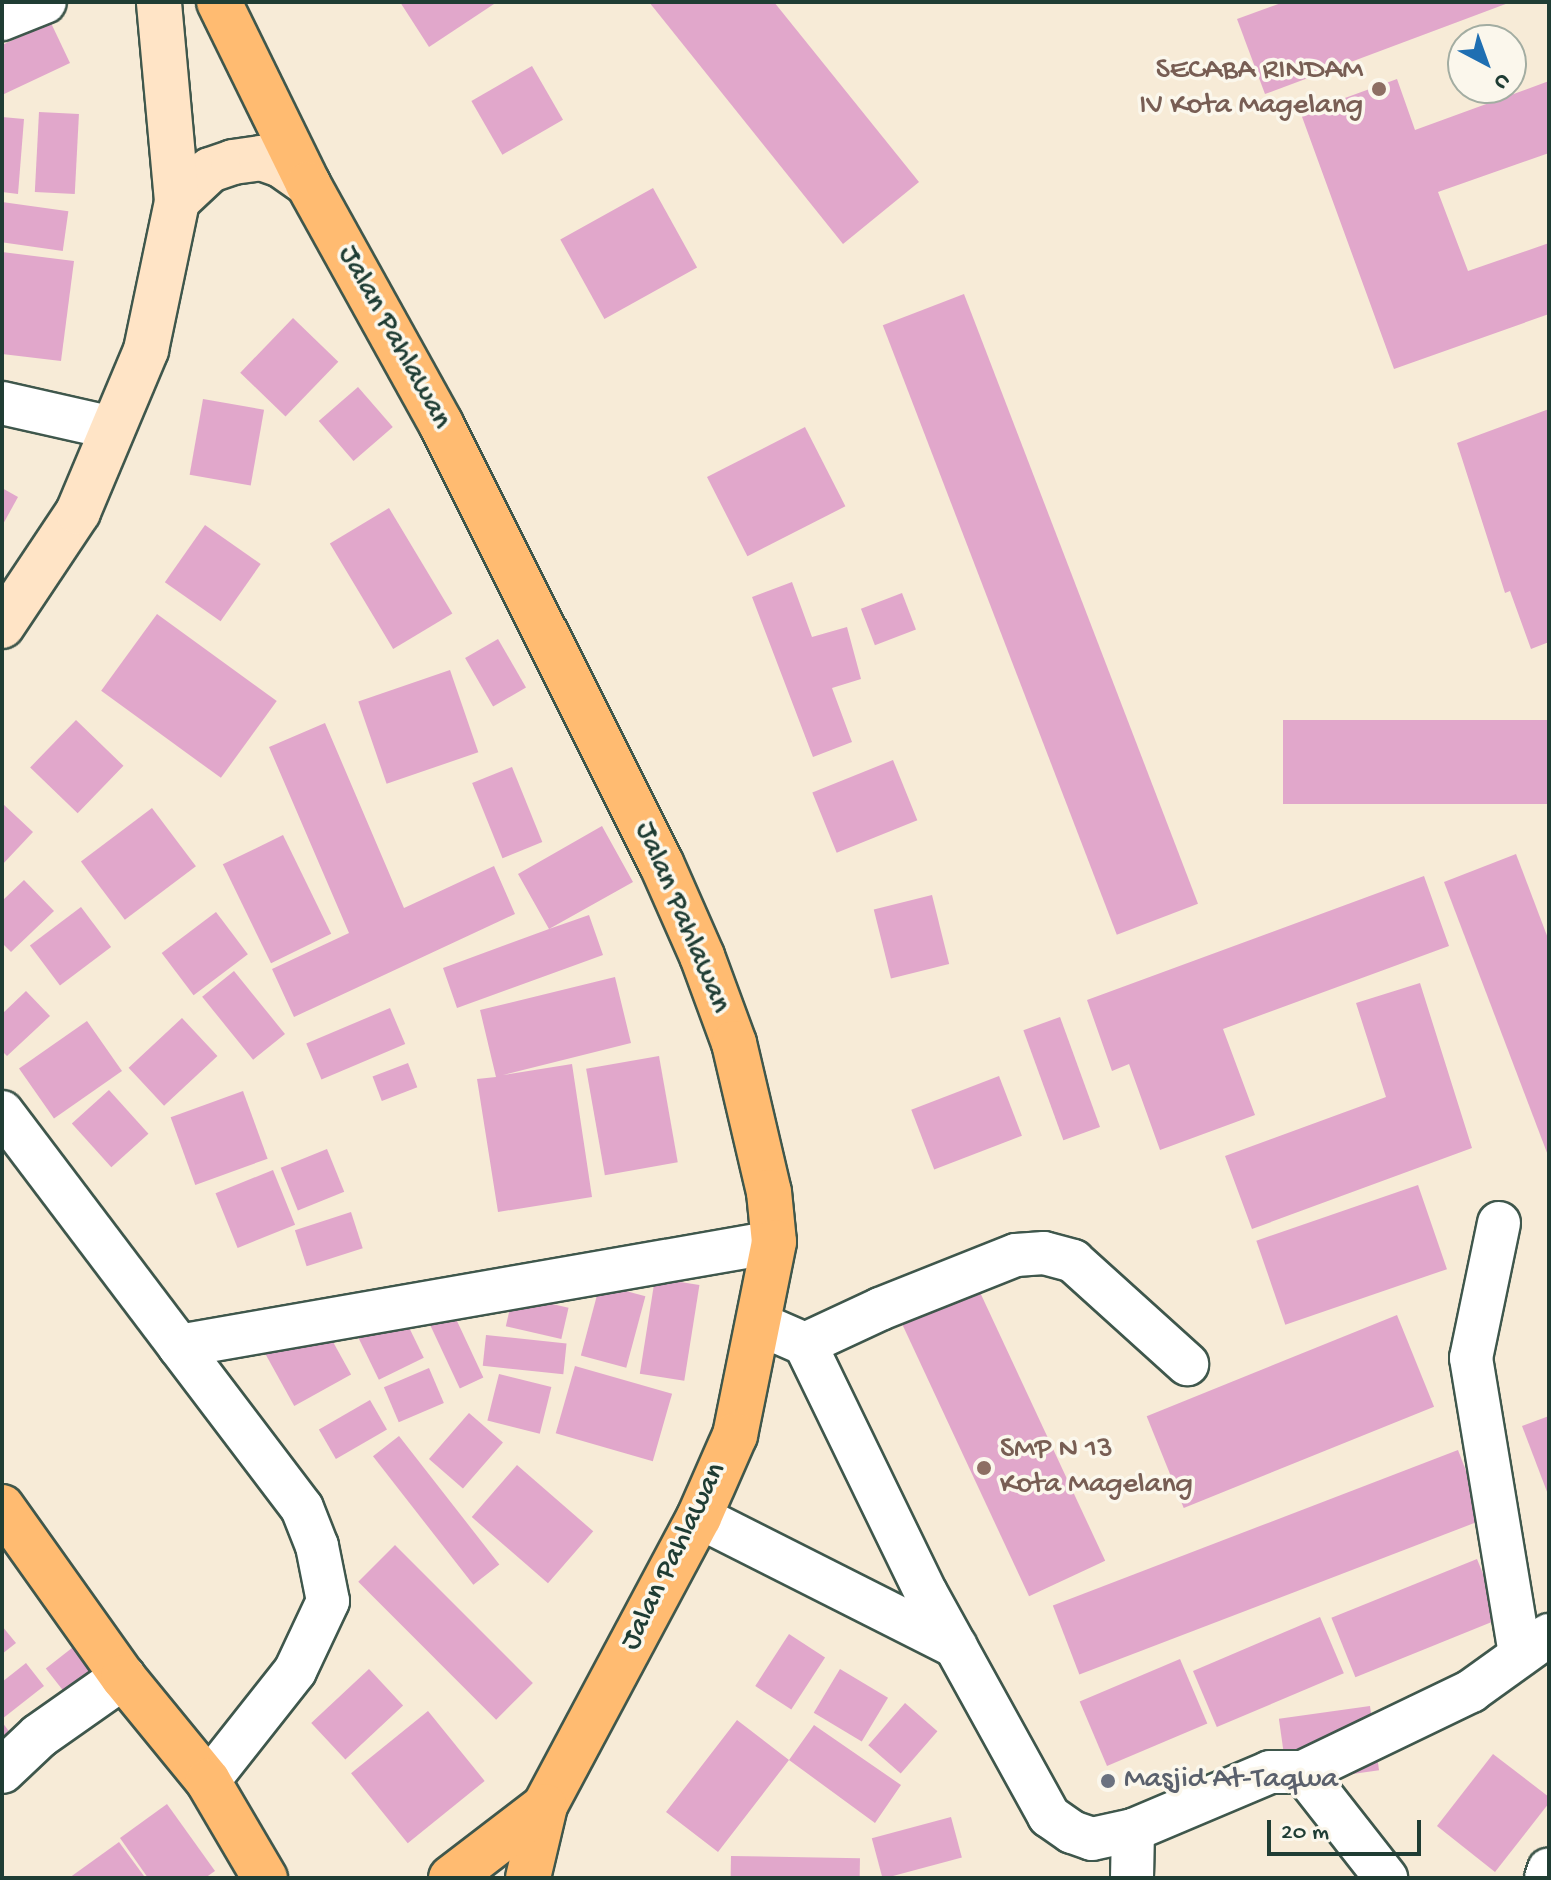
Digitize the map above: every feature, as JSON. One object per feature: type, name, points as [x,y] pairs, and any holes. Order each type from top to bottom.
[{"type":"main road","points":[[2,626],[78,512],[146,350],[177,201],[159,2]]},
{"type":"main road","name":"Jalan Pahlawan","points":[[219,2],[308,184],[441,424],[661,863],[702,956],[734,1043],[769,1192],[774,1242],[735,1435],[699,1517],[545,1806],[528,1878]]},
{"type":"main road","points":[[177,201],[210,170],[233,162],[261,158],[281,165],[308,184]]},
{"type":"main road","points":[[2,1507],[123,1677],[208,1781],[265,1878]]},
{"type":"main road","points":[[451,1878],[545,1806]]},
{"type":"street","points":[[2,19],[45,2]]},
{"type":"street","points":[[2,403],[113,428]]},
{"type":"street","points":[[2,1112],[302,1508],[317,1546],[328,1601],[295,1671],[208,1781]]},
{"type":"street","points":[[759,1324],[805,1344],[956,1647],[1049,1816],[1072,1832],[1092,1839],[1133,1830],[1270,1772],[1303,1772],[1471,1691],[1534,1644],[1471,1358],[1499,1223]]},
{"type":"street","points":[[179,1346],[774,1242]]},
{"type":"street","points":[[805,1344],[880,1309],[1016,1255],[1044,1253],[1073,1261],[1187,1364]]},
{"type":"street","points":[[699,1517],[956,1647]]},
{"type":"street","points":[[2,1771],[39,1736],[123,1677]]},
{"type":"street","points":[[1303,1772],[1386,1878]]},
{"type":"street","points":[[1132,1878],[1133,1830]]},
{"type":"street","points":[[1546,1878],[1549,1869]]},
{"type":"building","points":[[400,2],[497,2],[429,47]]},
{"type":"building","points":[[649,2],[774,2],[919,182],[843,244]]},
{"type":"building","points":[[1284,2],[1511,2],[1265,94],[1237,19]]},
{"type":"building","points":[[51,23],[70,63],[2,95],[2,45]]},
{"type":"building","points":[[532,66],[563,120],[502,155],[471,101]]},
{"type":"building","points":[[1397,79],[1415,130],[1486,104],[1527,104],[1527,89],[1549,81],[1549,153],[1438,192],[1468,271],[1549,243],[1549,314],[1394,369],[1301,114]]},
{"type":"building","points":[[39,112],[79,114],[75,194],[35,192]]},
{"type":"building","points":[[2,117],[24,119],[18,194],[2,192]]},
{"type":"building","points":[[653,188],[697,268],[604,319],[560,239]]},
{"type":"building","points":[[2,202],[68,211],[63,251],[2,242]]},
{"type":"building","points":[[2,252],[74,261],[61,361],[2,354]]},
{"type":"building","points":[[964,294],[1198,904],[1117,935],[883,325]]},
{"type":"building","points":[[293,318],[338,362],[286,416],[240,373]]},
{"type":"building","points":[[358,387],[393,427],[354,461],[319,421]]},
{"type":"building","points":[[203,399],[264,410],[251,486],[190,475]]},
{"type":"building","points":[[1549,409],[1549,642],[1531,649],[1510,591],[1505,593],[1457,443]]},
{"type":"building","points":[[805,427],[845,506],[747,556],[707,477]]},
{"type":"building","points":[[2,488],[18,497],[2,526]]},
{"type":"building","points":[[389,508],[452,613],[393,649],[330,544]]},
{"type":"building","points":[[205,525],[261,564],[221,621],[165,582]]},
{"type":"building","points":[[792,582],[812,637],[847,627],[861,679],[832,688],[852,742],[813,757],[752,597]]},
{"type":"building","points":[[902,593],[916,629],[875,645],[861,609]]},
{"type":"building","points":[[157,614],[277,701],[221,778],[101,691]]},
{"type":"building","points":[[498,639],[526,687],[493,706],[465,658]]},
{"type":"building","points":[[450,670],[478,752],[387,784],[358,702]]},
{"type":"building","points":[[76,720],[123,766],[78,813],[30,767]]},
{"type":"building","points":[[1283,720],[1549,720],[1549,804],[1283,804]]},
{"type":"building","points":[[325,723],[404,908],[494,866],[515,914],[294,1017],[272,969],[349,933],[269,747]]},
{"type":"building","points":[[893,760],[917,820],[837,853],[812,793]]},
{"type":"building","points":[[512,767],[542,842],[502,858],[472,783]]},
{"type":"building","points":[[2,803],[33,832],[2,865]]},
{"type":"building","points":[[152,808],[196,866],[125,920],[81,862]]},
{"type":"building","points":[[602,826],[633,882],[549,929],[518,874]]},
{"type":"building","points":[[283,835],[331,934],[271,963],[223,864]]},
{"type":"building","points":[[1516,854],[1549,941],[1549,1158],[1444,882]]},
{"type":"building","points":[[1424,876],[1449,946],[1223,1029],[1255,1115],[1160,1150],[1129,1064],[1112,1071],[1087,1000]]},
{"type":"building","points":[[24,880],[54,911],[11,952],[2,943],[2,901]]},
{"type":"building","points":[[932,895],[949,964],[891,978],[874,910]]},
{"type":"building","points":[[81,907],[111,947],[60,985],[30,946]]},
{"type":"building","points":[[216,912],[248,954],[194,995],[162,953]]},
{"type":"building","points":[[589,915],[603,955],[457,1008],[443,968]]},
{"type":"building","points":[[234,971],[285,1034],[253,1060],[202,997]]},
{"type":"building","points":[[615,977],[631,1043],[503,1075],[572,1064],[592,1197],[498,1212],[477,1079],[496,1077],[480,1010]]},
{"type":"building","points":[[1420,983],[1472,1148],[1252,1229],[1225,1156],[1386,1097],[1356,1003]]},
{"type":"building","points":[[26,991],[50,1016],[7,1056],[2,1051],[2,1014]]},
{"type":"building","points":[[390,1008],[405,1044],[321,1079],[306,1044]]},
{"type":"building","points":[[1060,1017],[1100,1127],[1063,1140],[1023,1030]]},
{"type":"building","points":[[182,1018],[217,1056],[164,1106],[129,1068]]},
{"type":"building","points":[[87,1021],[122,1071],[54,1119],[19,1069]]},
{"type":"building","points":[[659,1056],[678,1162],[605,1175],[586,1069]]},
{"type":"building","points":[[408,1063],[417,1087],[382,1101],[373,1077]]},
{"type":"building","points":[[999,1076],[1022,1136],[934,1169],[911,1110]]},
{"type":"building","points":[[109,1090],[148,1134],[111,1167],[72,1123]]},
{"type":"building","points":[[243,1091],[268,1159],[195,1185],[171,1117]]},
{"type":"building","points":[[327,1149],[344,1192],[298,1210],[281,1168]]},
{"type":"building","points":[[273,1170],[295,1225],[238,1248],[216,1193]]},
{"type":"building","points":[[1418,1185],[1447,1269],[1285,1325],[1256,1241]]},
{"type":"building","points":[[351,1212],[363,1248],[307,1266],[295,1230]]},
{"type":"building","points":[[655,1278],[699,1285],[684,1381],[640,1374]]},
{"type":"building","points":[[600,1284],[645,1296],[626,1368],[581,1355]]},
{"type":"building","points":[[978,1288],[1105,1561],[1029,1596],[902,1323]]},
{"type":"building","points":[[513,1295],[569,1308],[561,1339],[506,1326]]},
{"type":"building","points":[[450,1306],[483,1378],[460,1389],[426,1317]]},
{"type":"building","points":[[401,1311],[424,1358],[379,1380],[356,1333]]},
{"type":"building","points":[[1397,1315],[1434,1407],[1184,1508],[1147,1416]]},
{"type":"building","points":[[322,1322],[351,1374],[294,1406],[265,1354]]},
{"type":"building","points":[[486,1335],[567,1343],[563,1374],[483,1366]]},
{"type":"building","points":[[575,1366],[672,1394],[653,1461],[556,1433]]},
{"type":"building","points":[[429,1368],[444,1403],[399,1422],[384,1387]]},
{"type":"building","points":[[499,1374],[551,1387],[540,1434],[487,1421]]},
{"type":"building","points":[[370,1400],[387,1429],[336,1459],[319,1430]]},
{"type":"building","points":[[469,1413],[503,1443],[463,1489],[429,1459]]},
{"type":"building","points":[[1549,1416],[1549,1497],[1522,1426]]},
{"type":"building","points":[[399,1436],[499,1564],[473,1585],[373,1456]]},
{"type":"building","points":[[1458,1450],[1485,1519],[1079,1675],[1053,1606]]},
{"type":"building","points":[[517,1465],[593,1531],[548,1583],[472,1517]]},
{"type":"building","points":[[395,1545],[533,1683],[496,1720],[358,1582]]},
{"type":"building","points":[[1477,1559],[1501,1618],[1355,1677],[1331,1618]]},
{"type":"building","points":[[1320,1617],[1344,1673],[1217,1727],[1193,1671]]},
{"type":"building","points":[[2,1626],[16,1643],[2,1654]]},
{"type":"building","points":[[789,1634],[825,1657],[791,1709],[755,1686]]},
{"type":"building","points":[[86,1637],[104,1660],[64,1691],[46,1668]]},
{"type":"building","points":[[1180,1659],[1207,1723],[1107,1766],[1080,1702]]},
{"type":"building","points":[[26,1663],[44,1686],[2,1719],[2,1682]]},
{"type":"building","points":[[369,1669],[403,1706],[345,1759],[311,1723]]},
{"type":"building","points":[[840,1669],[888,1698],[862,1742],[814,1713]]},
{"type":"building","points":[[905,1703],[937,1731],[901,1773],[868,1745]]},
{"type":"building","points":[[1370,1706],[1379,1770],[1288,1783],[1279,1719]]},
{"type":"building","points":[[428,1711],[485,1781],[408,1843],[351,1773]]},
{"type":"building","points":[[737,1720],[789,1760],[718,1852],[666,1812]]},
{"type":"building","points":[[2,1722],[17,1742],[2,1753]]},
{"type":"building","points":[[814,1725],[901,1785],[875,1823],[789,1760]]},
{"type":"building","points":[[1493,1754],[1549,1797],[1549,1803],[1495,1872],[1437,1826]]},
{"type":"building","points":[[167,1804],[215,1871],[205,1878],[148,1878],[120,1838]]},
{"type":"building","points":[[951,1817],[962,1858],[882,1878],[872,1838]]},
{"type":"building","points":[[119,1842],[144,1876],[69,1878]]},
{"type":"building","points":[[731,1856],[860,1858],[860,1878],[731,1878]]},
{"type":"place","name":"SECABA RINDAM IV Kota Magelang","points":[[1379,89]]},
{"type":"place","name":"SMP N 13 Kota Magelang","points":[[984,1468]]},
{"type":"place","name":"Masjid At-Taqwa","points":[[1108,1781]]}]
